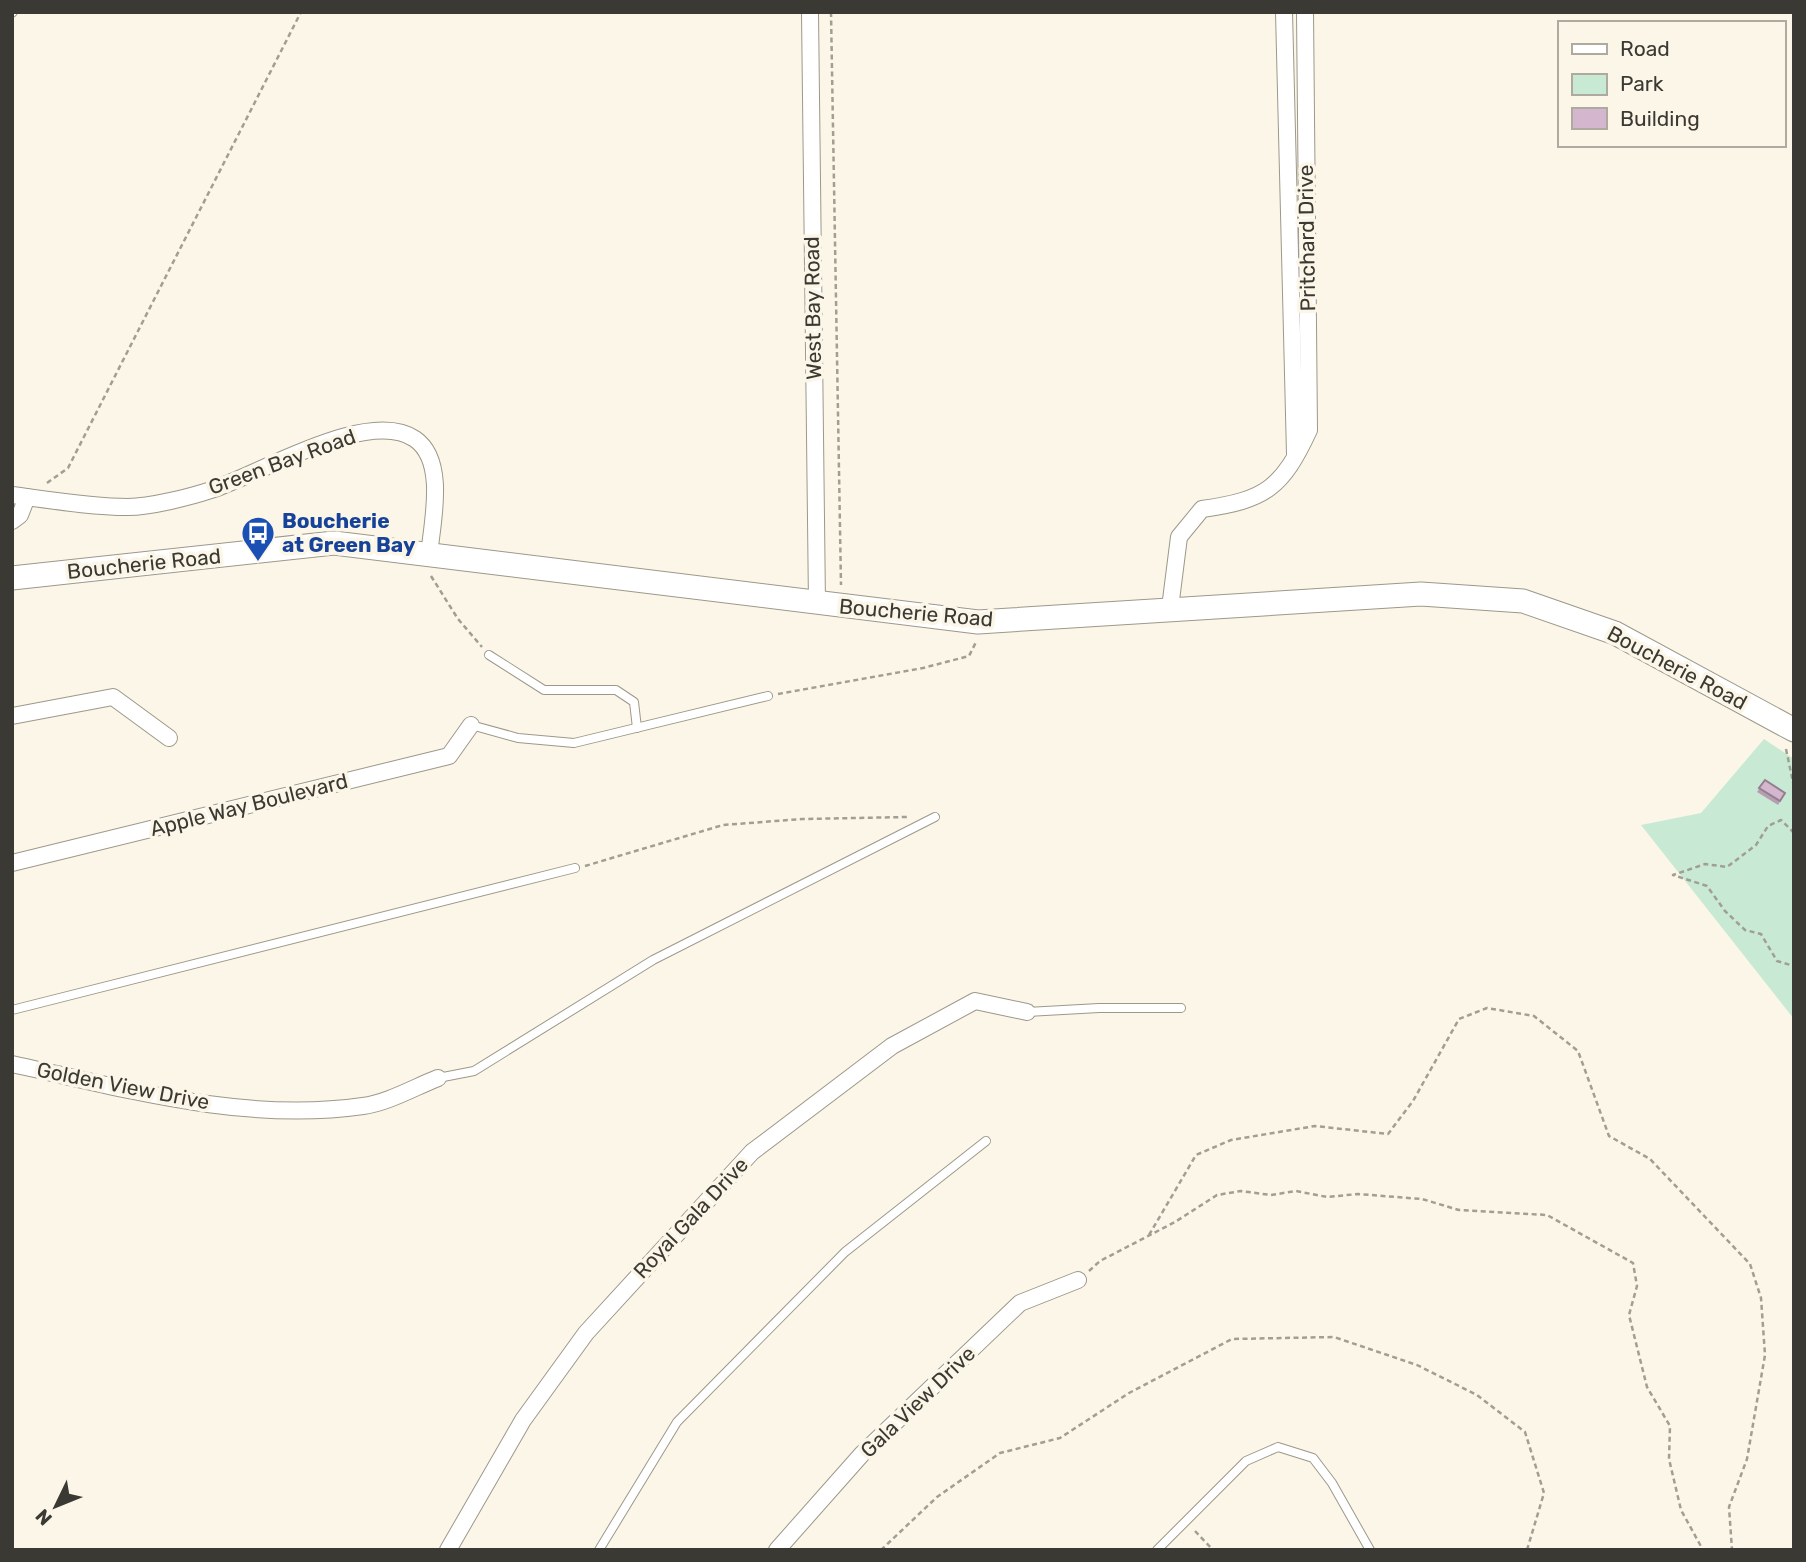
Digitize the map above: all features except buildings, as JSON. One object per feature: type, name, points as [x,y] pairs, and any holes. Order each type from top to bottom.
[{"type":"main road","name":"Boucherie Road","points":[[12,578],[334,543],[978,622],[1421,594],[1522,601],[1615,633],[1788,727]]},
{"type":"street","name":"West Bay Road","points":[[810,12],[817,604]]},
{"type":"street","name":"Pritchard Drive","points":[[1284,12],[1295,460]]},
{"type":"street","name":"Pritchard Drive","points":[[1170,608],[1180,537],[1202,509],[1239,504],[1271,489],[1295,460],[1309,429],[1305,12]]},
{"type":"street","name":"Green Bay Road","points":[[20,496],[130,507],[211,490],[308,450],[367,431],[400,430],[418,441],[432,465],[436,482],[429,555]]},
{"type":"street","points":[[12,521],[20,515],[20,496]]},
{"type":"street","points":[[12,716],[113,697],[169,738]]},
{"type":"street","name":"Apple Way Boulevard","points":[[12,863],[449,756],[471,725]]},
{"type":"street","name":"Royal Gala Drive","points":[[448,1550],[523,1420],[586,1333],[752,1152],[892,1046],[975,1001],[1027,1012]]},
{"type":"street","name":"Golden View Drive","points":[[12,1064],[184,1102],[278,1110],[365,1106],[438,1078]]},
{"type":"street","name":"Gala View Drive","points":[[777,1550],[862,1454],[1020,1303],[1078,1280]]},
{"type":"lane","points":[[489,654],[544,690],[616,690],[634,702],[637,728]]},
{"type":"lane","points":[[471,725],[518,738],[575,743],[768,696]]},
{"type":"lane","points":[[438,1078],[474,1071],[588,997],[653,960],[935,817]]},
{"type":"lane","points":[[12,1010],[575,868]]},
{"type":"lane","points":[[1027,1012],[1099,1008],[1181,1008]]},
{"type":"lane","points":[[600,1550],[677,1422],[845,1252],[986,1141]]},
{"type":"lane","points":[[1157,1550],[1246,1461],[1278,1447],[1313,1458],[1332,1483],[1370,1550]]},
{"type":"path","points":[[20,496],[68,468],[301,12]]},
{"type":"path","points":[[831,12],[841,607]]},
{"type":"path","points":[[429,555],[431,578],[458,619],[489,654]]},
{"type":"path","points":[[768,696],[923,668],[969,656],[976,642],[978,622]]},
{"type":"path","points":[[1788,727],[1794,786]]},
{"type":"path","points":[[575,868],[723,825],[802,819],[935,817]]},
{"type":"path","points":[[1794,833],[1781,820],[1768,826],[1756,845],[1727,867],[1705,864],[1673,875],[1707,886],[1725,911],[1745,930],[1761,934],[1777,961],[1794,966]]},
{"type":"path","points":[[1149,1235],[1196,1155],[1231,1140],[1315,1126],[1388,1134],[1413,1101],[1459,1019],[1487,1008],[1534,1016],[1578,1051],[1609,1136],[1650,1159],[1750,1264],[1761,1298],[1765,1355],[1748,1459],[1729,1507],[1732,1550]]},
{"type":"path","points":[[1078,1280],[1100,1261],[1175,1222],[1217,1195],[1241,1191],[1271,1195],[1296,1191],[1327,1197],[1358,1194],[1422,1199],[1459,1210],[1547,1215],[1633,1263],[1637,1286],[1629,1315],[1647,1387],[1670,1426],[1669,1459],[1681,1510],[1703,1550]]},
{"type":"path","points":[[881,1550],[937,1497],[1000,1453],[1060,1438],[1129,1393],[1232,1339],[1334,1337],[1417,1366],[1477,1395],[1525,1432],[1545,1493],[1527,1550]]},
{"type":"path","points":[[1186,1521],[1213,1550]]},
{"type":"green space","points":[[1764,739],[1794,759],[1794,1019],[1641,825],[1701,813]]},
{"type":"place","name":"Boucherie at Green Bay","points":[[258,563]]}]
